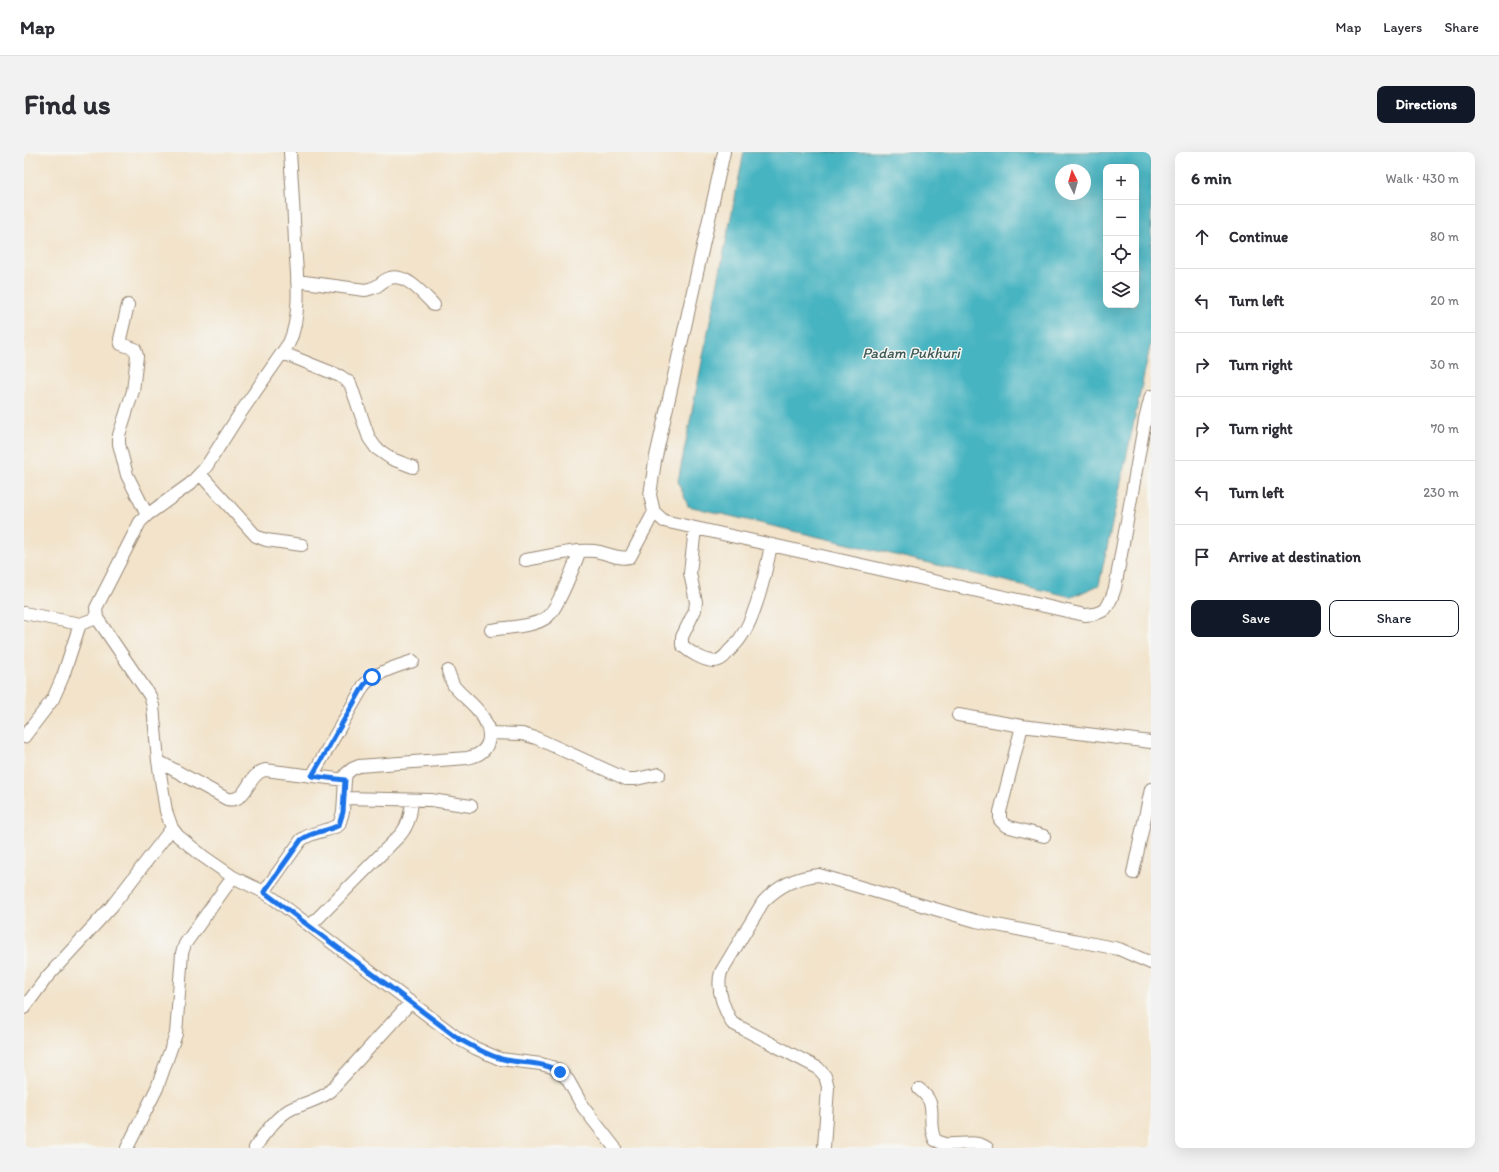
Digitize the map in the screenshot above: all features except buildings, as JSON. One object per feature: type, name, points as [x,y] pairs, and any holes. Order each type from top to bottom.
[{"type":"street","points":[[290,152],[297,281],[296,325],[290,343],[210,462],[190,484],[147,515],[137,527],[96,608],[97,618],[150,696],[153,706],[158,761],[166,811],[172,828],[178,836],[204,857],[233,877],[264,892],[459,1039],[500,1059],[542,1064],[552,1067],[560,1072],[568,1080],[583,1107],[615,1148]]},
{"type":"street","points":[[724,152],[654,461],[650,495],[654,512],[664,521],[1085,615],[1096,614],[1105,610],[1111,601],[1115,588],[1145,420],[1151,396]]},
{"type":"street","points":[[297,281],[365,290],[376,287],[392,277],[411,283],[434,305]]},
{"type":"street","points":[[128,305],[120,339],[121,344],[124,346],[135,349],[137,356],[133,390],[119,435],[127,475],[147,515]]},
{"type":"street","points":[[283,353],[340,376],[350,383],[369,438],[376,448],[392,459],[413,467]]},
{"type":"street","points":[[200,474],[256,536],[266,540],[302,545]]},
{"type":"street","points":[[525,560],[580,551],[594,551],[623,559],[630,557],[654,512]]},
{"type":"street","points":[[695,528],[690,573],[696,602],[695,610],[682,637],[682,645],[686,650],[706,659],[715,661],[723,658],[741,637],[756,602],[766,570],[771,545]]},
{"type":"street","points":[[491,630],[536,623],[547,617],[554,609],[580,551]]},
{"type":"street","points":[[24,613],[80,624],[97,618]]},
{"type":"street","points":[[24,737],[53,699],[63,676],[80,624]]},
{"type":"street","points":[[312,776],[364,685],[372,677],[381,672],[412,661]]},
{"type":"street","points":[[264,892],[306,835],[333,829],[339,825],[343,812],[346,774],[352,769],[359,766],[476,756],[487,748],[489,733],[480,713],[455,686],[448,671]]},
{"type":"street","points":[[958,716],[1022,726],[1151,742]]},
{"type":"street","points":[[1022,726],[1000,812],[1000,820],[1006,826],[1044,836]]},
{"type":"street","points":[[489,733],[522,734],[536,738],[626,779],[636,780],[659,774]]},
{"type":"street","points":[[158,761],[227,799],[232,800],[238,799],[242,795],[254,775],[259,771],[265,770],[345,780]]},
{"type":"street","points":[[1133,873],[1151,789]]},
{"type":"street","points":[[344,798],[431,800],[472,806]]},
{"type":"street","points":[[310,926],[406,828],[409,821],[412,800]]},
{"type":"street","points":[[24,1008],[47,977],[112,906],[172,828]]},
{"type":"street","points":[[824,1148],[828,1087],[825,1076],[818,1068],[732,1023],[719,989],[721,972],[763,902],[771,894],[795,880],[819,875],[976,921],[1119,948],[1151,963]]},
{"type":"street","points":[[127,1148],[157,1088],[176,1034],[182,953],[185,944],[233,877]]},
{"type":"street","points":[[255,1148],[260,1139],[283,1114],[292,1108],[319,1099],[328,1093],[411,1002]]},
{"type":"street","points":[[919,1089],[927,1095],[931,1102],[932,1132],[935,1140],[943,1144],[971,1143],[984,1145],[987,1148]]},
{"type":"water","name":"Padam Pukhuri","points":[[744,152],[1151,152],[1151,342],[1099,585],[1072,597],[688,506],[678,481]]},
{"type":"route","points":[[372,677],[364,685],[312,776],[345,780],[343,812],[339,825],[333,829],[306,835],[264,892],[359,962],[459,1039],[500,1059],[542,1064],[552,1067],[560,1072]]}]
